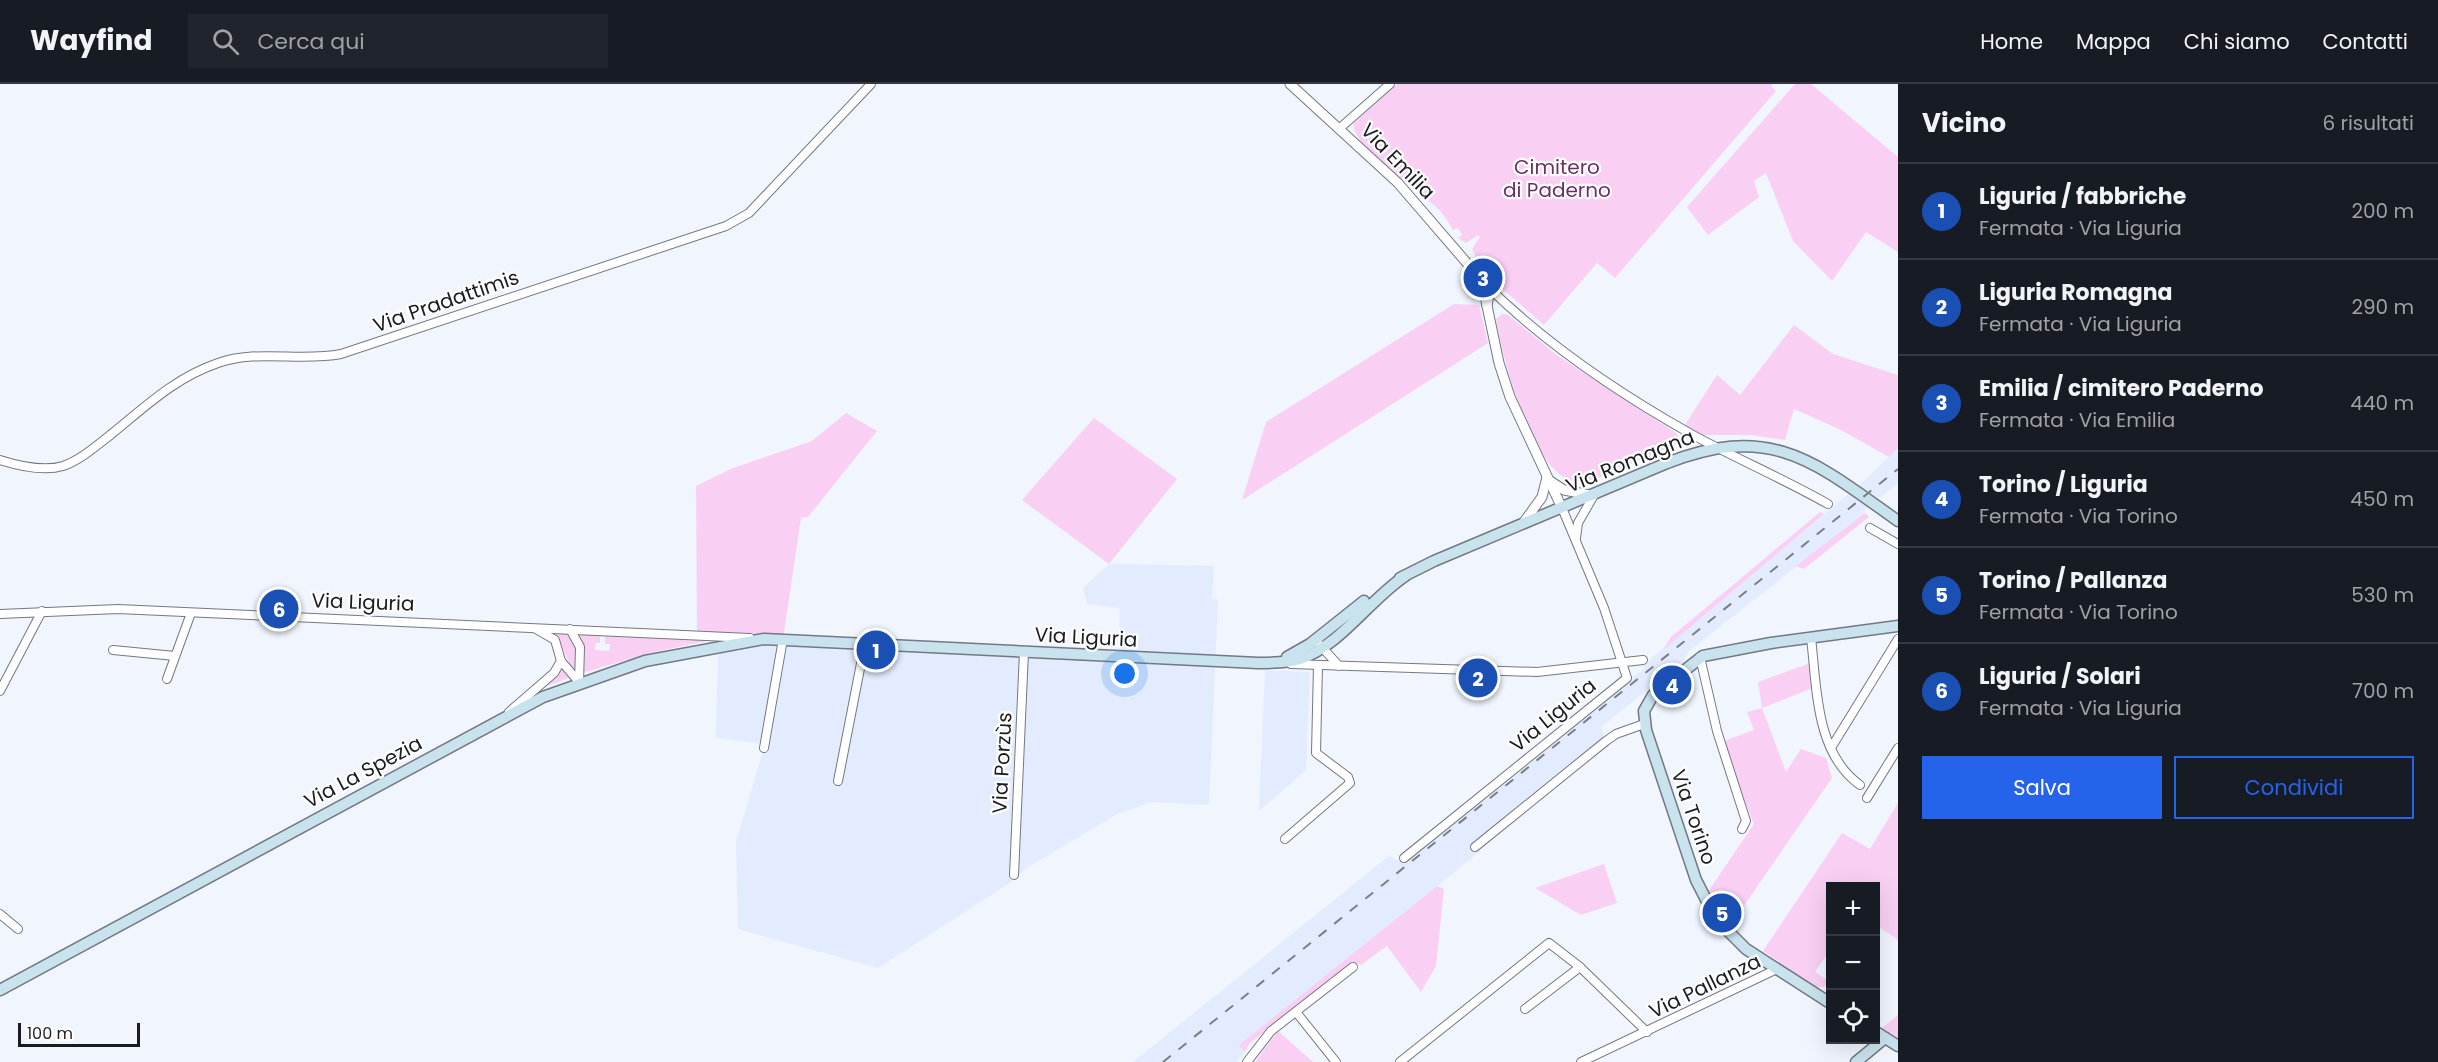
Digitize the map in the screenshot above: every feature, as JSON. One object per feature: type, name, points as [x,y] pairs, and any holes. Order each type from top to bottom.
[{"type":"main road","name":"Via Romagna","points":[[1305,654],[1379,589],[1434,561],[1677,459],[1718,447],[1763,446],[1795,455],[1820,468],[1898,521]]},
{"type":"main road","name":"Via Romagna","points":[[1271,663],[1322,647],[1377,597],[1405,576]]},
{"type":"main road","points":[[1644,724],[1644,711],[1653,695],[1700,657],[1725,650],[1898,626]]},
{"type":"main road","name":"Via Liguria","points":[[764,639],[1271,663]]},
{"type":"main road","name":"Via La Spezia","points":[[0,990],[505,716],[579,682],[645,661],[764,639]]},
{"type":"main road","name":"Via Torino","points":[[1644,724],[1705,900],[1730,935],[1826,1000]]},
{"type":"main road","points":[[1880,1035],[1898,1046]]},
{"type":"main road","points":[[1856,1062],[1872,1044]]},
{"type":"street","name":"Via Pradattimis","points":[[0,460],[44,469],[75,461],[164,390],[184,377],[222,362],[262,356],[319,357],[340,354],[726,226],[749,213],[871,84]]},
{"type":"street","name":"Via Emilia","points":[[1290,84],[1398,183],[1485,284],[1489,294],[1487,306]]},
{"type":"street","points":[[1340,128],[1390,84]]},
{"type":"street","name":"Via Emilia","points":[[1471,270],[1487,306],[1506,387],[1576,539],[1623,663]]},
{"type":"street","points":[[1485,284],[1533,328],[1578,363],[1646,407],[1828,504]]},
{"type":"street","points":[[1519,526],[1539,503],[1547,477],[1564,490],[1594,495],[1578,523],[1576,539]]},
{"type":"street","points":[[1870,528],[1898,544]]},
{"type":"street","name":"Via Liguria","points":[[0,614],[118,609],[570,628],[764,639]]},
{"type":"street","points":[[0,691],[42,611]]},
{"type":"street","points":[[167,679],[191,613]]},
{"type":"street","points":[[532,628],[555,640],[561,661],[579,682]]},
{"type":"street","points":[[570,628],[580,647],[579,682]]},
{"type":"street","points":[[1811,638],[1821,719],[1831,748],[1844,772],[1860,785]]},
{"type":"street","points":[[764,748],[783,639]]},
{"type":"street","points":[[1831,748],[1898,639]]},
{"type":"street","points":[[838,781],[865,644]]},
{"type":"street","points":[[1305,654],[1322,647],[1339,666]]},
{"type":"street","points":[[113,650],[175,656]]},
{"type":"street","name":"Via Porzùs","points":[[1014,875],[1024,652]]},
{"type":"street","name":"Via Liguria","points":[[1305,654],[1318,665],[1537,672],[1643,660]]},
{"type":"street","points":[[1700,657],[1717,732],[1746,821],[1742,829]]},
{"type":"street","points":[[505,716],[554,673],[561,661]]},
{"type":"street","name":"Via Liguria","points":[[1404,858],[1627,678],[1623,663]]},
{"type":"street","points":[[1285,839],[1350,783],[1348,777],[1320,758],[1315,749],[1318,665]]},
{"type":"street","points":[[1475,847],[1606,741],[1616,734],[1644,724]]},
{"type":"street","points":[[1867,798],[1898,748]]},
{"type":"street","points":[[0,914],[18,929]]},
{"type":"street","name":"Via Pallanza","points":[[1400,1062],[1548,944],[1580,966],[1647,1032]]},
{"type":"street","points":[[1525,1009],[1580,966]]},
{"type":"street","points":[[1247,1062],[1271,1031],[1353,967]]},
{"type":"street","name":"Via Pallanza","points":[[1581,1062],[1777,969]]},
{"type":"street","points":[[1296,1012],[1336,1062]]},
{"type":"shaded area","points":[[1898,448],[1898,483],[1863,511],[1865,513],[1690,650],[1682,662],[1601,727],[1605,738],[1473,845],[1479,852],[1240,1045],[1245,1052],[1236,1062],[1133,1062],[1389,856],[1404,863],[1645,668],[1643,665],[1864,481]]},
{"type":"shaded area","points":[[1109,564],[1214,566],[1212,599],[1218,599],[1209,805],[1151,802],[1117,814],[1025,869],[1017,878],[878,968],[738,929],[736,843],[765,744],[716,738],[718,651],[778,644],[1119,662],[1120,608],[1087,604],[1083,588]]},
{"type":"shaded area","points":[[1265,670],[1310,672],[1306,770],[1259,811]]},
{"type":"green space","name":"Cimitero di Paderno","points":[[1397,84],[1773,84],[1771,86],[1776,91],[1615,278],[1597,263],[1544,325],[1483,272],[1472,249],[1480,237],[1478,235],[1466,243],[1458,238],[1462,235],[1458,228],[1453,230],[1439,210],[1374,155],[1355,132],[1354,123]]},
{"type":"green space","points":[[1795,84],[1811,84],[1898,157],[1898,252],[1866,232],[1832,281],[1793,241],[1766,173],[1754,181],[1759,197],[1708,235],[1687,207]]},
{"type":"green space","points":[[1454,304],[1479,305],[1488,343],[1242,500],[1266,422]]},
{"type":"green space","points":[[1502,314],[1508,315],[1558,356],[1676,433],[1680,439],[1678,443],[1589,482],[1570,481],[1553,468],[1538,448],[1526,422],[1515,394],[1501,342],[1496,319]]},
{"type":"green space","points":[[1794,325],[1833,354],[1898,375],[1898,448],[1889,457],[1839,429],[1794,409],[1785,440],[1751,435],[1694,435],[1683,428],[1717,375],[1740,395]]},
{"type":"green space","points":[[846,413],[877,431],[808,517],[801,518],[783,639],[697,632],[696,486],[733,468],[812,441]]},
{"type":"green space","points":[[1094,418],[1177,479],[1109,564],[1022,500]]},
{"type":"green space","points":[[1820,512],[1824,514],[1663,650],[1671,637]]},
{"type":"green space","points":[[1865,513],[1869,517],[1804,569],[1796,566]]},
{"type":"green space","points":[[553,632],[569,632],[577,652],[576,670],[569,662]]},
{"type":"green space","points":[[578,632],[600,633],[600,643],[596,643],[595,650],[609,651],[610,644],[605,644],[605,633],[716,639],[650,653],[582,673],[584,651]]},
{"type":"green space","points":[[1810,663],[1813,688],[1762,708],[1758,682]]},
{"type":"green space","points":[[562,666],[572,677],[541,688]]},
{"type":"green space","points":[[1762,708],[1786,772],[1801,749],[1826,758],[1832,778],[1730,926],[1707,893],[1754,824],[1733,772],[1724,741],[1754,730],[1747,712]]},
{"type":"green space","points":[[1898,803],[1898,940],[1880,928],[1880,882],[1826,882],[1826,956],[1815,972],[1826,979],[1826,985],[1816,987],[1763,951],[1842,833],[1870,849]]},
{"type":"green space","points":[[1604,864],[1617,903],[1581,915],[1535,888]]},
{"type":"green space","points":[[1437,886],[1444,889],[1436,966],[1421,992],[1387,946],[1361,965],[1352,962],[1249,1044],[1245,1052],[1239,1045]]},
{"type":"green space","points":[[1898,1015],[1898,1038],[1882,1028]]},
{"type":"green space","points":[[1278,1031],[1313,1062],[1255,1062]]},
{"type":"railway","points":[[1163,1062],[1898,469]]},
{"type":"place","name":"Emilia / cimitero Paderno","points":[[1483,278]]},
{"type":"place","name":"Liguria / Solari","points":[[279,609]]},
{"type":"place","name":"Liguria / fabbriche","points":[[876,650]]},
{"type":"place","name":"Liguria Romagna","points":[[1478,678]]},
{"type":"place","name":"Torino / Liguria","points":[[1672,685]]},
{"type":"place","name":"Torino / Pallanza","points":[[1722,913]]}]
